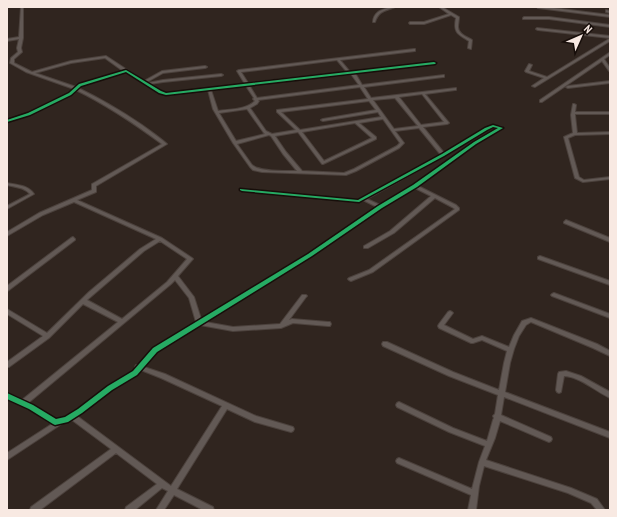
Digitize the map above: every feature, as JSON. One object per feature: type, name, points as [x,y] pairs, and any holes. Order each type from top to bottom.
[{"type":"street","points":[[7,234],[41,214],[94,191],[94,185],[165,144],[118,110],[76,88],[32,73],[11,62],[20,50],[22,7]]},
{"type":"street","points":[[374,21],[377,13],[391,7]]},
{"type":"street","points":[[440,7],[458,18],[455,23],[455,27],[461,36],[471,41],[470,48]]},
{"type":"street","points":[[538,7],[610,16]]},
{"type":"street","points":[[560,10],[560,19]]},
{"type":"street","points":[[410,23],[424,23],[450,14]]},
{"type":"street","points":[[524,18],[560,19],[610,26]]},
{"type":"street","points":[[538,29],[610,39]]},
{"type":"street","points":[[7,40],[21,38]]},
{"type":"street","points":[[534,86],[610,39]]},
{"type":"street","points":[[217,112],[248,108],[256,103],[239,71],[414,50]]},
{"type":"street","points":[[541,101],[610,54]]},
{"type":"street","points":[[32,73],[74,61],[106,57],[145,84],[166,94],[434,63]]},
{"type":"street","points":[[210,89],[217,112],[235,143],[254,168],[262,171],[339,174],[355,170],[401,145],[402,140],[350,72],[338,60]]},
{"type":"street","points":[[602,60],[610,70]]},
{"type":"street","points":[[530,65],[527,71],[547,78]]},
{"type":"street","points":[[145,84],[162,72],[205,67]]},
{"type":"street","points":[[7,121],[29,114],[70,94],[75,91],[76,88],[87,83],[126,71]]},
{"type":"street","points":[[145,84],[220,75]]},
{"type":"street","points":[[255,99],[443,76]]},
{"type":"street","points":[[568,87],[610,82]]},
{"type":"street","points":[[356,122],[375,138],[324,163],[299,131],[278,111],[455,88]]},
{"type":"street","points":[[394,130],[447,122],[423,92]]},
{"type":"street","points":[[396,96],[443,155]]},
{"type":"street","points":[[574,105],[573,113],[575,134]]},
{"type":"street","points":[[248,108],[300,172]]},
{"type":"street","points":[[323,120],[379,111]]},
{"type":"street","points":[[573,113],[610,114]]},
{"type":"street","points":[[235,143],[270,135],[384,118]]},
{"type":"street","points":[[7,457],[61,421],[72,416],[110,388],[134,373],[138,367],[156,350],[310,254],[380,207],[416,186],[475,143],[501,128],[493,126],[360,201],[242,190]]},
{"type":"street","points":[[610,133],[575,134],[566,138],[577,178],[583,180],[610,178]]},
{"type":"street","points":[[7,184],[26,188],[30,190],[32,194],[7,208]]},
{"type":"street","points":[[351,279],[371,271],[457,210],[454,206],[416,186]]},
{"type":"street","points":[[366,247],[392,232],[434,196]]},
{"type":"street","points":[[364,199],[380,207]]},
{"type":"street","points":[[23,403],[169,283],[190,259],[160,239],[74,200]]},
{"type":"street","points":[[566,222],[610,240]]},
{"type":"street","points":[[7,289],[72,239]]},
{"type":"street","points":[[7,365],[46,336],[142,250],[160,239]]},
{"type":"street","points":[[540,258],[610,283]]},
{"type":"street","points":[[175,276],[191,297],[199,323]]},
{"type":"street","points":[[554,295],[610,316]]},
{"type":"street","points":[[281,326],[304,296]]},
{"type":"street","points":[[84,301],[122,321]]},
{"type":"street","points":[[7,312],[46,336]]},
{"type":"street","points":[[450,313],[441,326],[444,328],[473,341],[482,338],[511,350]]},
{"type":"street","points":[[472,510],[474,493],[482,462],[493,435],[500,394],[511,350],[524,323],[531,320],[595,346],[610,354]]},
{"type":"street","points":[[199,323],[233,329],[281,326],[292,321],[328,324]]},
{"type":"street","points":[[385,344],[500,394],[610,435]]},
{"type":"street","points":[[138,367],[163,376],[255,418],[291,429]]},
{"type":"street","points":[[560,390],[560,374],[563,373],[576,377],[610,395]]},
{"type":"street","points":[[7,396],[23,403],[55,422],[61,421]]},
{"type":"street","points":[[399,404],[451,430],[489,445]]},
{"type":"street","points":[[160,510],[226,405]]},
{"type":"street","points":[[72,416],[162,484],[210,510]]},
{"type":"street","points":[[496,416],[549,439]]},
{"type":"street","points":[[34,510],[116,449]]},
{"type":"street","points":[[399,461],[474,493]]},
{"type":"street","points":[[482,462],[569,490],[594,501],[601,510]]},
{"type":"street","points":[[129,510],[162,484]]},
{"type":"cycle path","points":[[7,121],[29,114],[70,94],[80,85],[126,71],[160,92],[166,94],[434,63]]},
{"type":"cycle path","points":[[7,396],[31,407],[55,422],[66,420],[110,388],[135,373],[155,350],[310,255],[380,207],[415,186],[475,143],[501,128],[493,126],[486,129],[443,155],[359,201],[242,190]]}]
